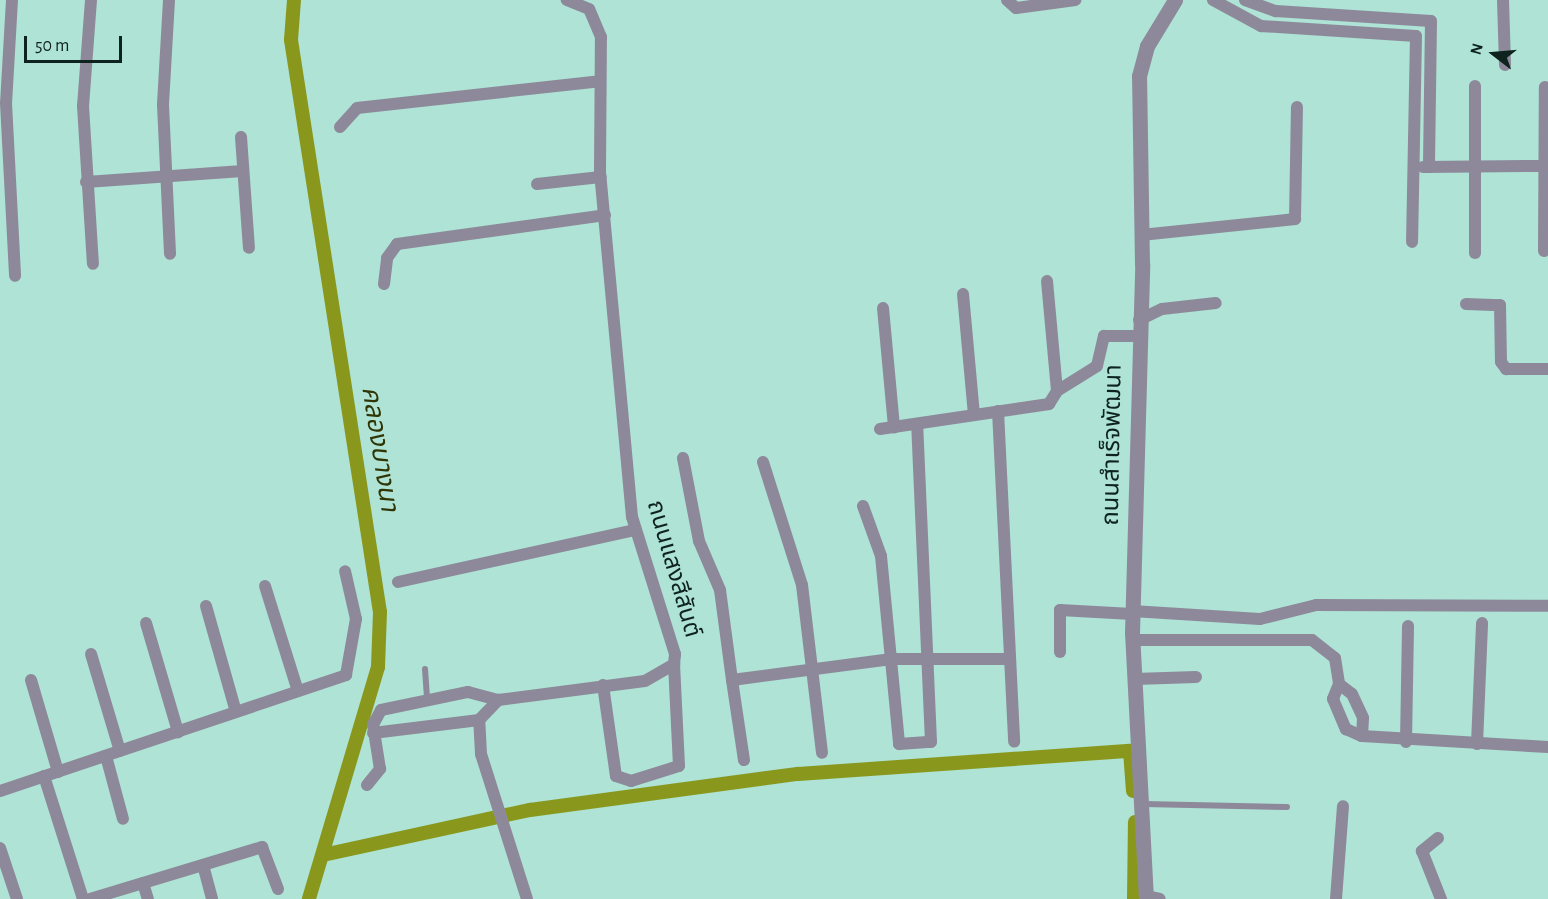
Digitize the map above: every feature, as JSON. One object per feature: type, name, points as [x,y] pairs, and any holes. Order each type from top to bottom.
[{"type":"street","points":[[12,0],[3,120],[15,276]]},
{"type":"street","points":[[90,0],[84,80],[86,182],[93,264]]},
{"type":"street","points":[[170,0],[163,61],[170,254]]},
{"type":"street","name":"ถนนแสงสีสันต์","points":[[498,700],[645,681],[674,664],[674,637],[635,530],[601,177],[600,81],[603,49],[596,17],[567,0]]},
{"type":"street","points":[[1006,0],[1016,8],[1075,0]]},
{"type":"street","name":"ถนนสำเร็จพัฒนา","points":[[1151,898],[1137,734],[1132,640],[1141,235],[1139,76],[1147,46],[1174,0]]},
{"type":"street","points":[[1213,0],[1261,27],[1416,36]]},
{"type":"street","points":[[1245,0],[1276,12],[1431,21]]},
{"type":"street","points":[[1503,0],[1505,65]]},
{"type":"street","points":[[1329,32],[1330,14]]},
{"type":"street","points":[[1412,242],[1416,36],[1431,21]]},
{"type":"street","points":[[1429,167],[1431,21]]},
{"type":"street","points":[[340,127],[357,108],[600,81]]},
{"type":"street","points":[[1474,86],[1475,253]]},
{"type":"street","points":[[1544,251],[1545,87]]},
{"type":"street","points":[[1141,235],[1295,219],[1297,107]]},
{"type":"street","points":[[241,137],[249,248]]},
{"type":"street","points":[[1413,167],[1546,166]]},
{"type":"street","points":[[86,182],[243,171]]},
{"type":"street","points":[[537,184],[601,177]]},
{"type":"street","points":[[384,284],[387,258],[397,244],[605,215]]},
{"type":"street","points":[[1047,281],[1057,391]]},
{"type":"street","points":[[963,294],[974,415]]},
{"type":"street","points":[[1139,320],[1162,309],[1215,303]]},
{"type":"street","points":[[1466,304],[1500,305],[1501,363],[1506,369],[1548,369]]},
{"type":"street","points":[[883,308],[894,427]]},
{"type":"street","points":[[880,429],[1049,404],[1057,391],[1097,366],[1104,336],[1138,336]]},
{"type":"street","points":[[998,411],[1014,742]]},
{"type":"street","points":[[862,506],[881,556],[899,744],[931,742],[917,424]]},
{"type":"street","points":[[683,458],[699,540],[720,590],[744,760]]},
{"type":"street","points":[[763,462],[802,585],[822,753]]},
{"type":"street","points":[[398,582],[635,530]]},
{"type":"street","points":[[0,791],[346,675],[356,620],[345,571]]},
{"type":"street","points":[[265,586],[298,691]]},
{"type":"street","points":[[1060,652],[1060,610],[1260,619],[1316,605],[1548,606]]},
{"type":"street","points":[[206,606],[236,712]]},
{"type":"street","points":[[146,623],[178,732]]},
{"type":"street","points":[[1477,744],[1482,623]]},
{"type":"street","points":[[1406,742],[1408,626]]},
{"type":"street","points":[[1132,640],[1312,640],[1335,658],[1339,684],[1333,699],[1346,729],[1362,736],[1406,742],[1548,747]]},
{"type":"street","points":[[91,654],[120,751]]},
{"type":"street","points":[[732,680],[814,673],[892,659],[1010,659]]},
{"type":"street","points":[[603,685],[615,776],[631,781],[679,766],[674,664]]},
{"type":"street","points":[[1135,679],[1196,678]]},
{"type":"street","points":[[31,680],[58,772]]},
{"type":"street","points":[[1339,684],[1352,694],[1363,718],[1362,736]]},
{"type":"street","points":[[367,785],[377,778],[381,760],[373,733],[381,710],[468,692],[498,700],[479,720],[373,733]]},
{"type":"street","points":[[479,720],[481,754],[495,796],[502,827],[527,899]]},
{"type":"street","points":[[106,756],[123,819]]},
{"type":"street","points":[[44,776],[83,899]]},
{"type":"street","points":[[1336,899],[1343,806]]},
{"type":"street","points":[[1438,838],[1422,851],[1442,899]]},
{"type":"street","points":[[90,899],[262,847],[278,889]]},
{"type":"street","points":[[0,848],[17,899]]},
{"type":"street","points":[[203,865],[212,899]]},
{"type":"street","points":[[143,883],[148,899]]},
{"type":"lane","points":[[425,669],[427,699]]},
{"type":"lane","points":[[1144,804],[1287,807]]},
{"type":"waterway","name":"คลองบางนา","points":[[294,0],[291,40],[380,612],[378,667],[309,899]]},
{"type":"waterway","points":[[323,855],[530,810],[798,774],[1130,751],[1133,791]]},
{"type":"waterway","points":[[1134,899],[1135,822]]}]
